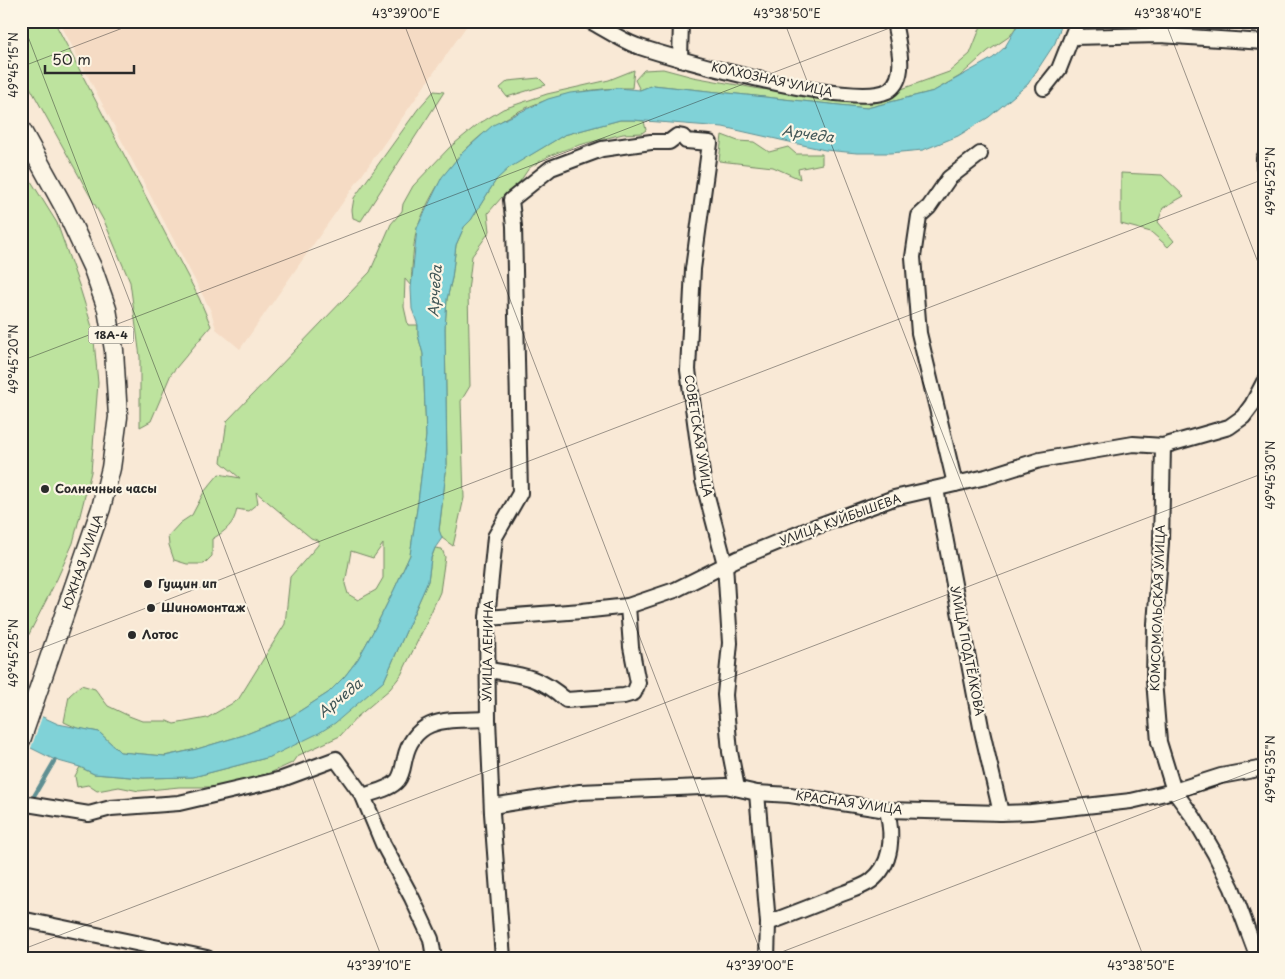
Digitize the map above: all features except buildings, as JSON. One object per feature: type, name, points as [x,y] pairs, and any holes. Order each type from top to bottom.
[{"type":"main road","name":"ЮЖНАЯ УЛИЦА","points":[[21,129],[64,206],[93,269],[106,309],[114,350],[118,417],[111,468],[101,508],[21,740]]},
{"type":"street","name":"КОЛХОЗНАЯ УЛИЦА","points":[[590,21],[635,45],[680,59],[716,69],[839,95],[867,95],[889,90],[899,77],[899,59],[894,21]]},
{"type":"street","points":[[680,59],[681,21]]},
{"type":"street","points":[[1044,88],[1059,69],[1078,21]]},
{"type":"street","points":[[1072,37],[1160,35],[1264,42]]},
{"type":"street","name":"УЛИЦА ЛЕНИНА","points":[[503,958],[492,806],[486,618],[495,537],[520,493],[514,226],[511,200],[551,168],[602,149],[651,142],[670,142],[677,136],[683,137],[686,141],[710,142]]},
{"type":"street","name":"СОВЕТСКАЯ УЛИЦА","points":[[710,142],[693,269],[688,370],[703,481],[725,564],[730,643],[725,695],[730,752],[738,788]]},
{"type":"street","points":[[954,484],[919,333],[913,257],[919,216],[929,207],[949,178],[980,154]]},
{"type":"street","points":[[1264,158],[1264,166]]},
{"type":"street","name":"УЛИЦА КУЙБЫШЕВА","points":[[486,618],[628,606],[675,590],[725,564],[812,528],[894,498],[986,477],[1040,460],[1133,444],[1163,446],[1228,428],[1243,417],[1252,405],[1263,381]]},
{"type":"street","name":"КОМСОМОЛЬСКАЯ УЛИЦА","points":[[1163,446],[1161,543],[1155,624],[1154,680],[1159,742],[1174,791],[1194,818],[1215,854],[1232,888],[1258,958]]},
{"type":"street","name":"УЛИЦА ПОДТЁЛКОВА","points":[[936,489],[981,727],[1000,813]]},
{"type":"street","points":[[488,670],[538,680],[553,688],[566,700],[624,696],[634,693],[638,683],[631,647],[628,606]]},
{"type":"street","points":[[363,796],[397,781],[402,771],[404,758],[410,742],[427,726],[444,722],[488,719]]},
{"type":"street","points":[[21,803],[89,814],[111,808],[179,803],[282,779],[336,758],[363,796],[383,844],[412,898],[431,940],[434,958]]},
{"type":"street","name":"КРАСНАЯ УЛИЦА","points":[[492,806],[588,791],[702,786],[738,788],[756,793],[790,795],[887,810],[1031,812],[1131,801],[1174,791],[1221,776],[1264,768]]},
{"type":"street","points":[[756,793],[768,923],[767,958]]},
{"type":"street","points":[[768,923],[810,908],[870,882],[883,868],[890,849],[891,828],[887,810]]},
{"type":"street","points":[[21,919],[207,958]]},
{"type":"shaded area","points":[[59,21],[470,21],[240,349],[216,329],[211,311]]},
{"type":"green space","points":[[21,21],[54,21],[199,298],[211,326],[171,374],[151,421],[140,427],[140,357],[130,282],[105,223],[21,71]]},
{"type":"green space","points":[[983,21],[1020,21],[1010,36],[988,51],[960,76],[934,91],[867,108],[653,85],[640,90],[635,80],[644,70],[663,69],[693,77],[760,89],[871,100],[949,72],[970,54]]},
{"type":"green space","points":[[634,70],[632,88],[596,90],[562,96],[530,106],[501,121],[475,140],[453,164],[433,193],[418,226],[414,247],[411,286],[405,279],[404,307],[408,325],[418,325],[418,335],[423,354],[426,436],[410,555],[375,628],[358,659],[345,676],[328,693],[292,716],[244,735],[197,749],[164,756],[120,752],[99,732],[77,728],[64,722],[69,696],[81,685],[95,689],[108,706],[142,721],[167,721],[174,724],[207,718],[238,700],[285,624],[290,577],[318,545],[319,541],[311,538],[256,492],[258,503],[248,511],[237,509],[229,527],[212,539],[212,556],[204,564],[187,564],[174,560],[168,536],[180,523],[192,515],[204,492],[219,474],[240,478],[221,462],[227,421],[370,272],[391,224],[402,211],[403,204],[413,186],[449,148],[477,125],[503,109],[547,94],[609,80]],"holes":[[[383,544],[383,578],[376,590],[358,600],[348,594],[345,584],[351,551],[373,558]]]},
{"type":"green space","points":[[539,78],[546,85],[507,97],[500,88],[508,81]]},
{"type":"green space","points":[[434,91],[444,92],[361,221],[353,218],[354,198],[418,109]]},
{"type":"green space","points":[[620,120],[644,121],[646,130],[642,133],[623,134],[587,143],[549,156],[529,168],[519,183],[502,197],[488,213],[490,231],[472,256],[468,291],[470,386],[461,401],[464,498],[453,546],[442,538],[439,531],[447,464],[445,328],[447,299],[456,245],[464,227],[471,220],[496,180],[508,168],[564,135]]},
{"type":"green space","points":[[722,135],[738,141],[754,142],[769,152],[788,147],[796,154],[822,154],[822,164],[798,169],[800,179],[773,167],[719,161]]},
{"type":"green space","points":[[21,165],[57,223],[79,285],[93,330],[98,383],[91,472],[73,543],[21,650]]},
{"type":"green space","points":[[1121,173],[1162,175],[1184,196],[1163,208],[1158,222],[1174,241],[1168,247],[1151,232],[1121,224]]},
{"type":"green space","points":[[435,548],[442,549],[445,557],[440,592],[401,675],[390,689],[357,717],[340,736],[297,756],[292,763],[270,773],[222,787],[179,787],[139,791],[119,787],[97,791],[88,785],[77,787],[75,776],[80,767],[94,774],[143,778],[193,777],[270,757],[362,699],[384,681],[428,581],[431,559]]},
{"type":"water","name":"Арчеда","points":[[1020,21],[1063,21],[1055,43],[1028,84],[989,117],[958,136],[923,150],[857,153],[825,150],[723,127],[620,120],[564,135],[509,168],[496,180],[471,220],[464,227],[456,245],[447,299],[445,328],[447,464],[439,530],[442,538],[431,558],[428,581],[384,681],[335,723],[319,733],[270,757],[193,777],[143,778],[94,774],[80,767],[55,760],[21,743],[21,707],[58,724],[99,732],[120,752],[165,756],[197,749],[244,735],[292,716],[328,693],[358,659],[410,555],[418,502],[426,436],[423,354],[418,335],[418,325],[412,309],[411,288],[417,228],[442,177],[462,153],[493,125],[548,99],[570,93],[618,88],[640,90],[653,85],[867,108],[934,91],[993,58],[1005,47]]},
{"type":"pier","points":[[21,705],[43,714],[30,751],[21,746]]},
{"type":"waterway","points":[[34,796],[55,760]]},
{"type":"waterway","points":[[21,819],[24,814]]},
{"type":"place","name":"Солнечные часы","points":[[45,489]]},
{"type":"place","name":"Гущин ип","points":[[148,584]]},
{"type":"place","name":"Шиномонтаж","points":[[151,608]]},
{"type":"place","name":"Лотос","points":[[132,635]]}]
